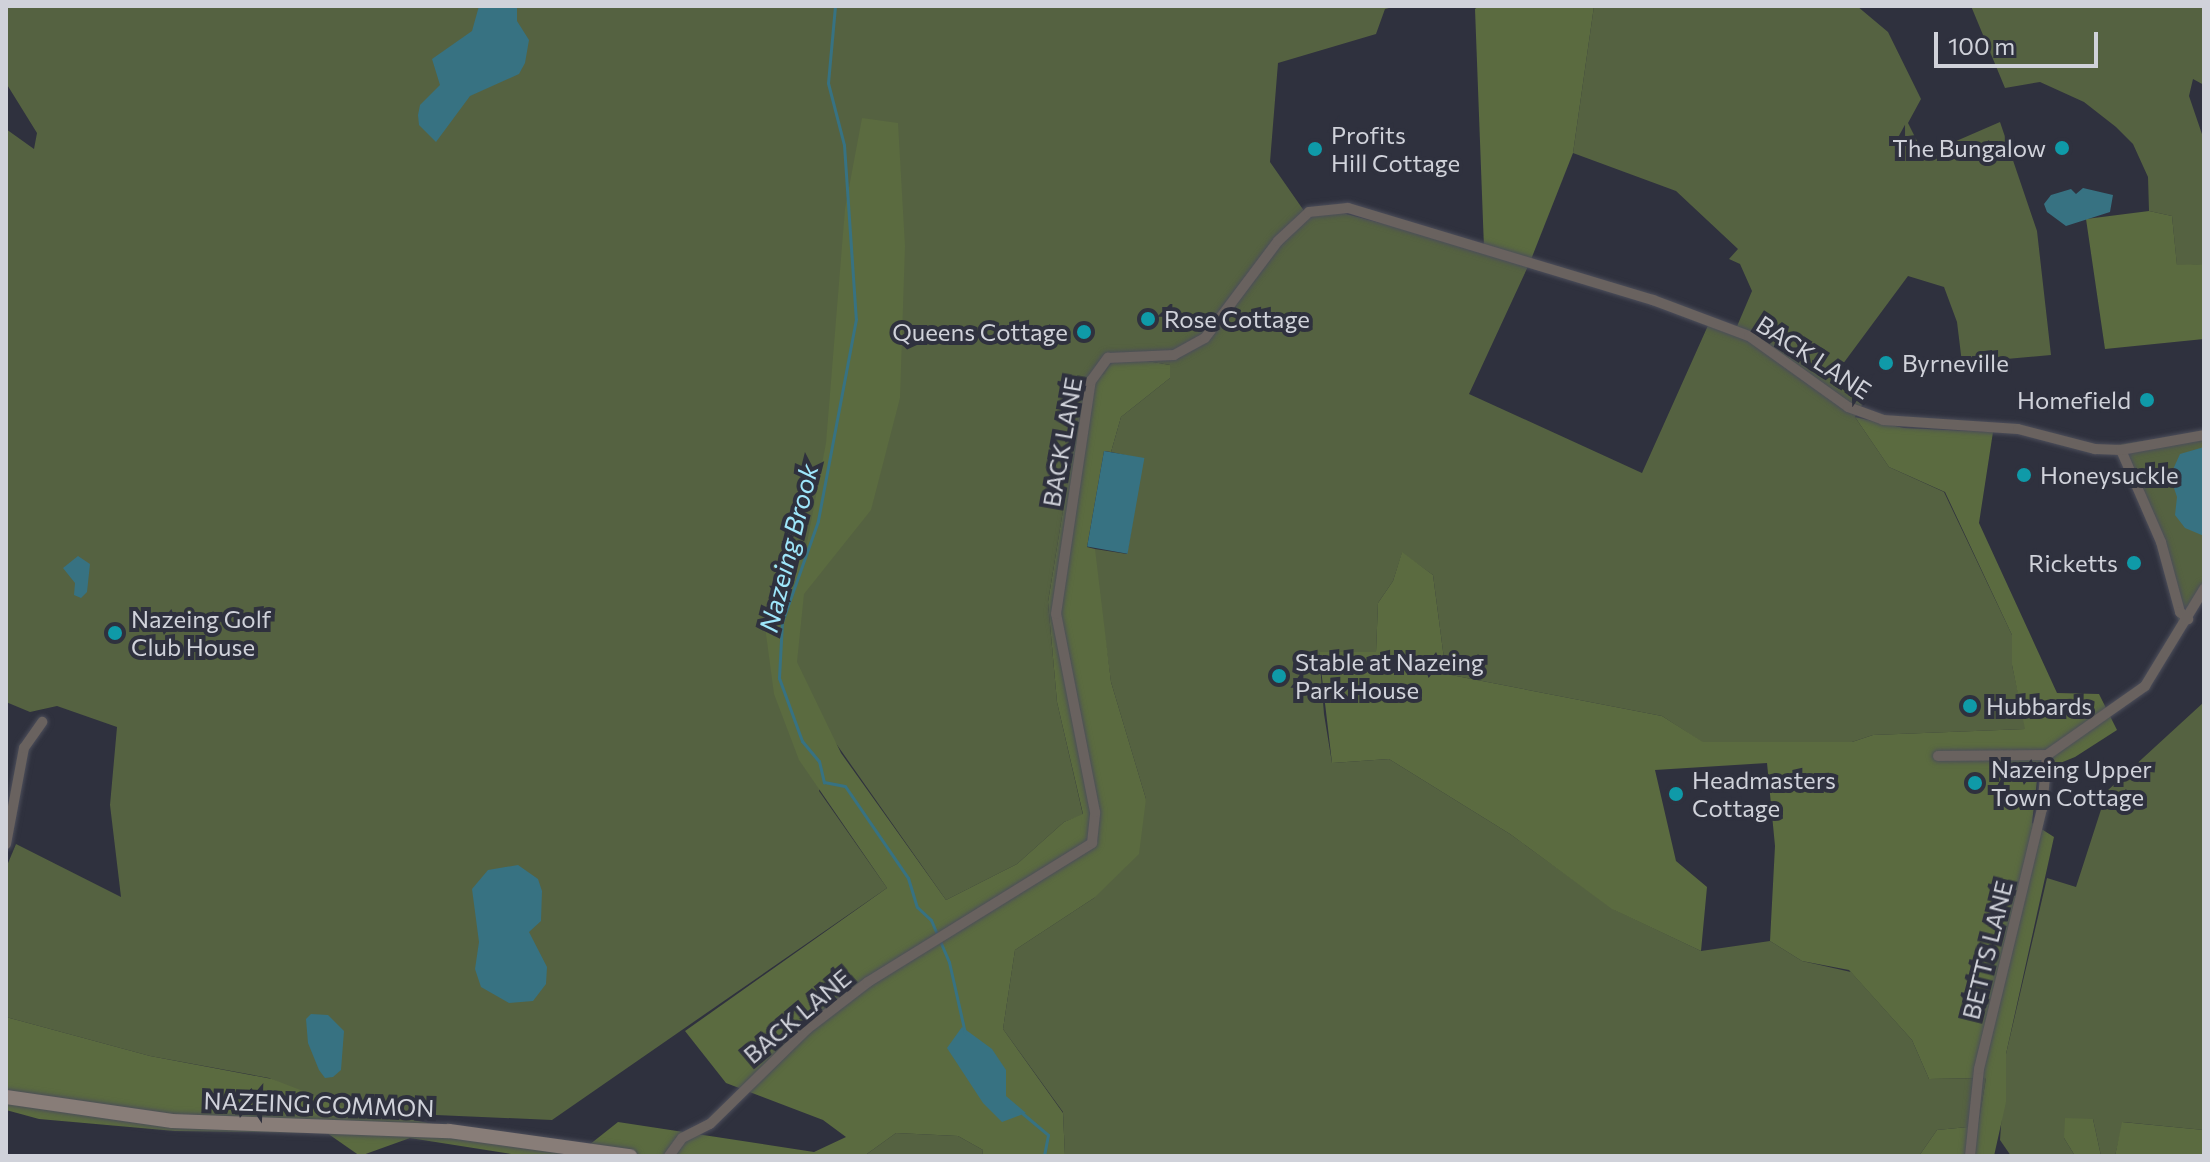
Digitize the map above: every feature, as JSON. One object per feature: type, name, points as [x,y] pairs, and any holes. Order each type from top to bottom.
[{"type":"street","name":"BACK LANE","points":[[669,1156],[682,1138],[710,1124],[807,1029],[868,982],[1092,843],[1095,812],[1056,614],[1091,381],[1108,358],[1174,355],[1205,338],[1278,241],[1309,212],[1348,208],[1653,300],[1772,349],[1865,415],[2018,429],[2076,446],[2121,450],[2204,435]]},
{"type":"street","points":[[2121,450],[2161,542],[2180,612],[2188,619]]},
{"type":"street","points":[[1938,756],[2047,755],[2145,686],[2204,589]]},
{"type":"street","points":[[6,844],[24,748],[42,722]]},
{"type":"street","name":"BETTS LANE","points":[[1970,1156],[1979,1069],[2042,809],[2047,755]]},
{"type":"street","name":"NAZEING COMMON","points":[[6,1097],[172,1121],[449,1131],[630,1156]]},
{"type":"green space","points":[[6,6],[1397,6],[1385,9],[1376,34],[1278,63],[1270,162],[1309,218],[1331,210],[1530,262],[1469,394],[1642,473],[1710,321],[1735,331],[1752,291],[1740,264],[1729,259],[1738,249],[1676,191],[1573,153],[1594,6],[1857,6],[1888,32],[1921,99],[1908,123],[1924,155],[2000,122],[2037,231],[2051,355],[1962,363],[1957,322],[1944,287],[1908,276],[1831,380],[1862,405],[1855,417],[1889,467],[1944,492],[2012,635],[2012,665],[2026,729],[1873,735],[1852,742],[1702,742],[1662,716],[1446,674],[1433,575],[1402,553],[1393,581],[1378,603],[1376,653],[1319,652],[1324,714],[1332,763],[1389,759],[1510,834],[1615,910],[1701,951],[1770,941],[1802,961],[1851,972],[1912,1040],[1929,1079],[1986,1078],[1978,1126],[1937,1130],[1919,1156],[1065,1156],[1063,1112],[1003,1029],[1015,950],[1094,898],[1146,799],[1111,682],[1094,557],[1095,549],[1127,554],[1143,459],[1111,452],[1121,417],[1170,378],[1170,365],[1130,358],[1104,374],[1085,377],[1048,602],[1057,702],[1083,815],[1064,822],[1017,864],[946,900],[835,742],[819,791],[887,888],[552,1120],[368,1112],[322,1102],[269,1078],[150,1056],[6,1017],[6,868],[16,844],[121,897],[110,805],[117,727],[57,706],[30,712],[6,702],[6,129],[34,149],[37,133],[6,83]]},
{"type":"green space","points":[[1479,6],[1594,6],[1573,153],[1530,262],[1484,248],[1475,9]]},
{"type":"green space","points":[[1971,6],[2204,6],[2204,85],[2193,79],[2189,96],[2204,140],[2204,264],[2177,266],[2172,216],[2149,211],[2148,177],[2133,144],[2116,127],[2084,102],[2040,82],[2005,88]]},
{"type":"green space","points":[[862,118],[898,123],[905,246],[900,398],[871,510],[804,594],[797,662],[841,753],[946,900],[1017,864],[1064,822],[1083,814],[1057,702],[1048,602],[1085,376],[1104,374],[1111,364],[1130,358],[1170,365],[1170,378],[1121,417],[1111,452],[1104,451],[1087,547],[1095,549],[1111,682],[1146,799],[1139,854],[1094,898],[1015,950],[1003,1029],[1063,1113],[1065,1156],[982,1156],[983,1150],[958,1136],[896,1133],[864,1156],[631,1156],[584,1149],[618,1122],[814,1152],[846,1137],[823,1120],[726,1083],[685,1031],[887,888],[799,760],[774,694],[764,619],[806,548],[826,443],[845,209]]},
{"type":"green space","points":[[2149,211],[2172,216],[2177,265],[2204,264],[2204,339],[2105,349],[2086,219]]},
{"type":"green space","points":[[1855,417],[1904,428],[1993,432],[1979,523],[2057,693],[2099,694],[2117,730],[2075,757],[2038,772],[2032,823],[2054,837],[2006,1054],[2006,1102],[1994,1156],[1919,1156],[1937,1130],[1978,1126],[1986,1078],[1929,1079],[1912,1040],[1849,970],[1802,961],[1770,941],[1775,846],[1767,763],[1655,770],[1676,861],[1707,887],[1701,951],[1612,909],[1510,834],[1389,759],[1332,763],[1319,652],[1376,652],[1378,603],[1393,581],[1402,552],[1433,575],[1446,674],[1662,716],[1703,742],[1852,742],[1873,735],[2025,729],[2012,665],[2012,635],[1945,492],[1889,467]]},
{"type":"green space","points":[[2204,432],[2204,589],[2181,629],[2154,535],[2115,445]]},
{"type":"green space","points":[[2204,702],[2204,1130],[2123,1122],[2115,1156],[2101,1156],[2093,1119],[2064,1138],[2075,1156],[2011,1156],[2000,1140],[2006,1054],[2047,878],[2076,887],[2107,791]]},
{"type":"green space","points":[[6,1017],[150,1056],[272,1079],[342,1106],[594,1156],[524,1156],[410,1138],[360,1156],[327,1133],[175,1131],[39,1119],[6,1110]]},
{"type":"green space","points":[[2065,1118],[2093,1119],[2101,1156],[2075,1156],[2064,1138]]},
{"type":"green space","points":[[2122,1122],[2204,1130],[2204,1156],[2115,1156]]},
{"type":"green space","points":[[896,1133],[958,1136],[983,1150],[982,1156],[864,1156]]},
{"type":"water","points":[[479,6],[517,6],[517,21],[529,40],[525,63],[519,74],[470,96],[436,142],[419,125],[418,115],[420,105],[440,85],[432,59],[472,31]]},
{"type":"water","points":[[2083,188],[2113,195],[2110,212],[2066,226],[2047,212],[2044,204],[2051,195],[2071,189],[2076,194]]},
{"type":"water","points":[[2204,447],[2204,536],[2185,528],[2175,515],[2177,497],[2170,476],[2180,454]]},
{"type":"water","points":[[1104,451],[1144,458],[1128,554],[1087,547]]},
{"type":"water","points":[[78,556],[90,564],[87,592],[81,598],[74,595],[75,583],[63,568]]},
{"type":"water","points":[[518,865],[538,879],[542,891],[541,921],[529,932],[547,967],[546,984],[533,1001],[509,1003],[481,987],[475,969],[479,942],[472,889],[488,870]]},
{"type":"water","points":[[311,1014],[328,1015],[344,1031],[341,1070],[333,1077],[325,1078],[319,1070],[308,1043],[306,1019]]},
{"type":"water","points":[[962,1027],[992,1049],[1006,1070],[1006,1096],[1026,1113],[1002,1122],[983,1103],[947,1048]]},
{"type":"waterway","name":"Nazeing Brook","points":[[835,6],[828,83],[844,145],[856,319],[818,521],[782,622],[779,678],[802,741],[819,761],[824,782],[845,786],[908,878],[917,907],[931,920],[949,962],[965,1033]]},
{"type":"waterway","name":"Nazeing Brook","points":[[1022,1113],[1048,1135],[1044,1156]]},
{"type":"place","name":"The Bungalow","points":[[2062,148]]},
{"type":"place","name":"Profits Hill Cottage","points":[[1315,149]]},
{"type":"place","name":"Rose Cottage","points":[[1148,319]]},
{"type":"place","name":"Queens Cottage","points":[[1084,332]]},
{"type":"place","name":"Byrneville","points":[[1886,363]]},
{"type":"place","name":"Homefield","points":[[2147,400]]},
{"type":"place","name":"Honeysuckle","points":[[2024,475]]},
{"type":"place","name":"Ricketts","points":[[2134,563]]},
{"type":"place","name":"Nazeing Golf Club House","points":[[115,633]]},
{"type":"place","name":"Stable at Nazeing Park House","points":[[1279,676]]},
{"type":"place","name":"Hubbards","points":[[1970,706]]},
{"type":"place","name":"Nazeing Upper Town Cottage","points":[[1975,783]]},
{"type":"place","name":"Headmasters Cottage","points":[[1676,794]]}]
